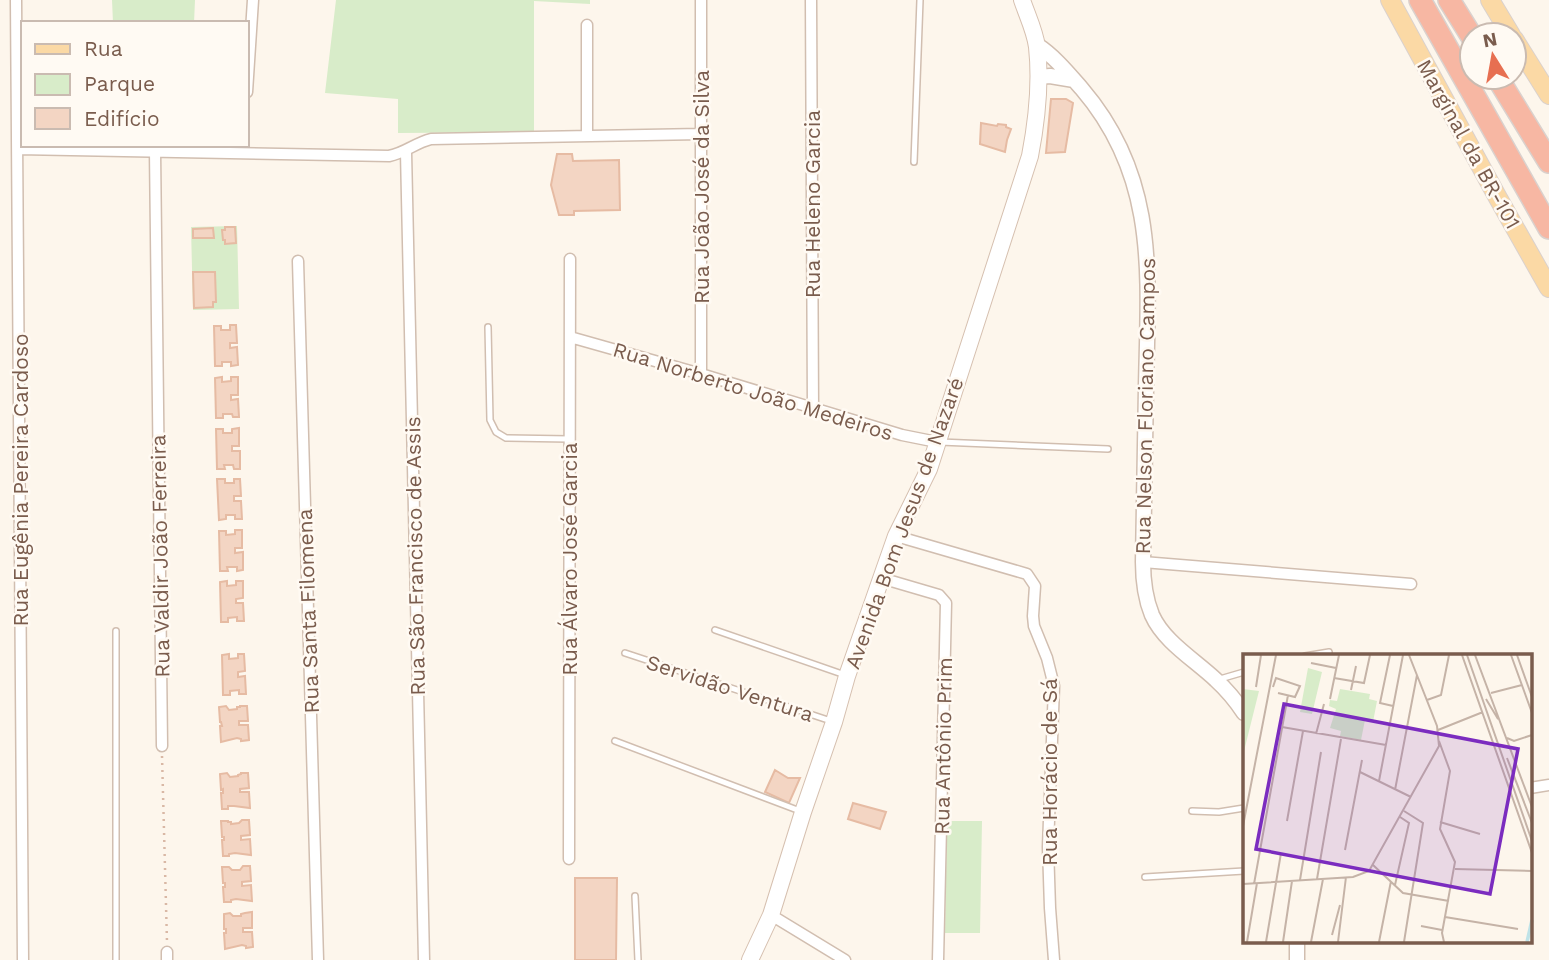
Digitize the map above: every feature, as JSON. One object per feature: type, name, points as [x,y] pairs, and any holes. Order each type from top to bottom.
[{"type":"highway","points":[[1420,0],[1549,228]]},
{"type":"highway","points":[[1449,0],[1462,21]]},
{"type":"highway","points":[[1506,91],[1549,162]]},
{"type":"main road","name":"Avenida Bom Jesus de Nazaré","points":[[750,960],[771,915],[896,536],[929,469],[1030,156],[1037,120],[1039,77],[1037,45],[1022,0]]},
{"type":"main road","name":"Marginal da BR-101","points":[[1390,0],[1549,288]]},
{"type":"main road","points":[[1490,0],[1503,21]]},
{"type":"main road","points":[[1528,62],[1549,96]]},
{"type":"street","name":"Rua Eugênia Pereira Cardoso","points":[[16,0],[23,960]]},
{"type":"street","points":[[248,77],[253,0]]},
{"type":"street","name":"Rua João José da Silva","points":[[701,0],[701,373]]},
{"type":"street","name":"Rua Heleno Garcia","points":[[811,0],[813,409]]},
{"type":"street","points":[[1503,0],[1507,21]]},
{"type":"street","points":[[587,25],[587,136]]},
{"type":"street","name":"Rua Nelson Floriano Campos","points":[[1037,45],[1047,51],[1098,109],[1124,153],[1144,222],[1148,276],[1143,562],[1147,601],[1159,627],[1182,651],[1217,680],[1243,711]]},
{"type":"street","points":[[1039,77],[1074,80]]},
{"type":"street","points":[[18,149],[243,149],[389,156],[406,152],[411,146],[431,139],[701,134]]},
{"type":"street","name":"Rua Valdir João Ferreira","points":[[155,151],[162,746]]},
{"type":"street","name":"Rua São Francisco de Assis","points":[[406,152],[424,960]]},
{"type":"street","name":"Rua Álvaro José Garcia","points":[[569,859],[570,259]]},
{"type":"street","name":"Rua Santa Filomena","points":[[298,261],[318,960]]},
{"type":"street","name":"Rua Norberto João Medeiros","points":[[570,337],[701,373],[902,435],[937,442]]},
{"type":"street","name":"Rua Horácio de Sá","points":[[896,536],[1027,574],[1035,586],[1034,626],[1054,686],[1048,860],[1054,960]]},
{"type":"street","points":[[1143,562],[1411,584]]},
{"type":"street","name":"Rua Antônio Prim","points":[[881,578],[939,595],[946,603],[938,960]]},
{"type":"street","points":[[771,915],[845,960]]},
{"type":"street","points":[[1297,942],[1297,960]]},
{"type":"lane","points":[[914,162],[920,0]]},
{"type":"lane","points":[[488,327],[490,420],[496,432],[506,438],[569,439]]},
{"type":"lane","points":[[937,442],[1108,449]]},
{"type":"lane","points":[[715,630],[848,676]]},
{"type":"lane","points":[[116,631],[116,960]]},
{"type":"lane","points":[[1317,654],[1329,652]]},
{"type":"lane","name":"Servidão Ventura","points":[[625,653],[834,722]]},
{"type":"lane","points":[[1217,680],[1243,672]]},
{"type":"lane","points":[[615,741],[803,812]]},
{"type":"lane","points":[[1192,811],[1219,812],[1243,808]]},
{"type":"lane","points":[[1144,877],[1243,871]]},
{"type":"lane","points":[[635,896],[638,960]]},
{"type":"path","points":[[162,746],[167,956]]},
{"type":"green space","points":[[112,0],[195,0],[194,21],[113,21]]},
{"type":"green space","points":[[336,0],[590,0],[590,4],[534,1],[534,132],[398,133],[398,99],[325,93]]},
{"type":"green space","points":[[237,226],[239,309],[193,310],[191,227]]},
{"type":"green space","points":[[947,821],[982,821],[980,933],[945,933]]},
{"type":"building","points":[[1051,99],[1066,99],[1073,103],[1065,152],[1046,153]]},
{"type":"building","points":[[981,123],[1006,125],[1011,129],[1005,152],[980,144]]},
{"type":"building","points":[[557,154],[572,154],[573,161],[619,160],[620,210],[574,211],[574,215],[559,215],[551,185]]},
{"type":"building","points":[[225,227],[235,227],[236,243],[225,244],[222,230],[225,230]]},
{"type":"building","points":[[213,228],[214,238],[193,238],[193,229]]},
{"type":"building","points":[[193,272],[215,272],[216,302],[213,302],[213,307],[194,308]]},
{"type":"building","points":[[230,325],[236,325],[237,343],[230,343],[230,348],[237,347],[238,365],[231,366],[231,362],[222,362],[222,366],[215,366],[214,326],[221,326],[221,330],[230,330]]},
{"type":"building","points":[[222,377],[222,382],[238,377],[238,395],[231,395],[231,400],[238,399],[239,417],[223,414],[223,418],[216,418],[215,378]]},
{"type":"building","points":[[239,428],[239,446],[232,446],[232,451],[240,451],[240,469],[234,469],[233,465],[224,465],[225,469],[217,469],[216,429],[223,429],[223,433],[232,433],[232,429]]},
{"type":"building","points":[[217,479],[234,483],[234,479],[240,479],[241,496],[234,496],[234,501],[241,501],[242,519],[235,519],[235,515],[226,515],[226,519],[219,520]]},
{"type":"building","points":[[235,530],[242,530],[242,548],[235,548],[235,553],[243,552],[243,570],[227,567],[228,571],[220,571],[219,531],[226,531],[226,535],[235,534]]},
{"type":"building","points":[[227,581],[227,586],[243,581],[243,598],[236,599],[236,603],[243,603],[244,621],[237,621],[237,617],[221,622],[220,582]]},
{"type":"building","points":[[229,654],[229,659],[244,654],[245,671],[238,672],[238,677],[245,676],[246,694],[239,694],[239,690],[223,695],[222,655]]},
{"type":"building","points":[[226,706],[229,710],[247,706],[248,721],[239,721],[239,725],[248,725],[249,740],[241,741],[237,738],[221,742],[219,707]]},
{"type":"building","points":[[775,770],[788,778],[800,778],[789,803],[765,792]]},
{"type":"building","points":[[227,773],[230,777],[248,773],[249,788],[240,789],[240,792],[249,792],[250,808],[228,806],[228,809],[222,809],[223,789],[221,790],[220,774]]},
{"type":"building","points":[[853,803],[886,812],[880,829],[848,819]]},
{"type":"building","points":[[249,820],[250,835],[241,836],[241,840],[250,839],[251,855],[235,853],[223,856],[221,821],[231,824]]},
{"type":"building","points":[[243,866],[250,866],[251,881],[242,882],[242,886],[251,885],[252,901],[236,899],[224,902],[222,867],[240,870]]},
{"type":"building","points":[[575,878],[617,878],[616,960],[575,960]]},
{"type":"building","points":[[252,912],[252,928],[243,928],[243,932],[252,932],[253,947],[246,948],[242,945],[225,949],[224,914],[241,916]]}]
